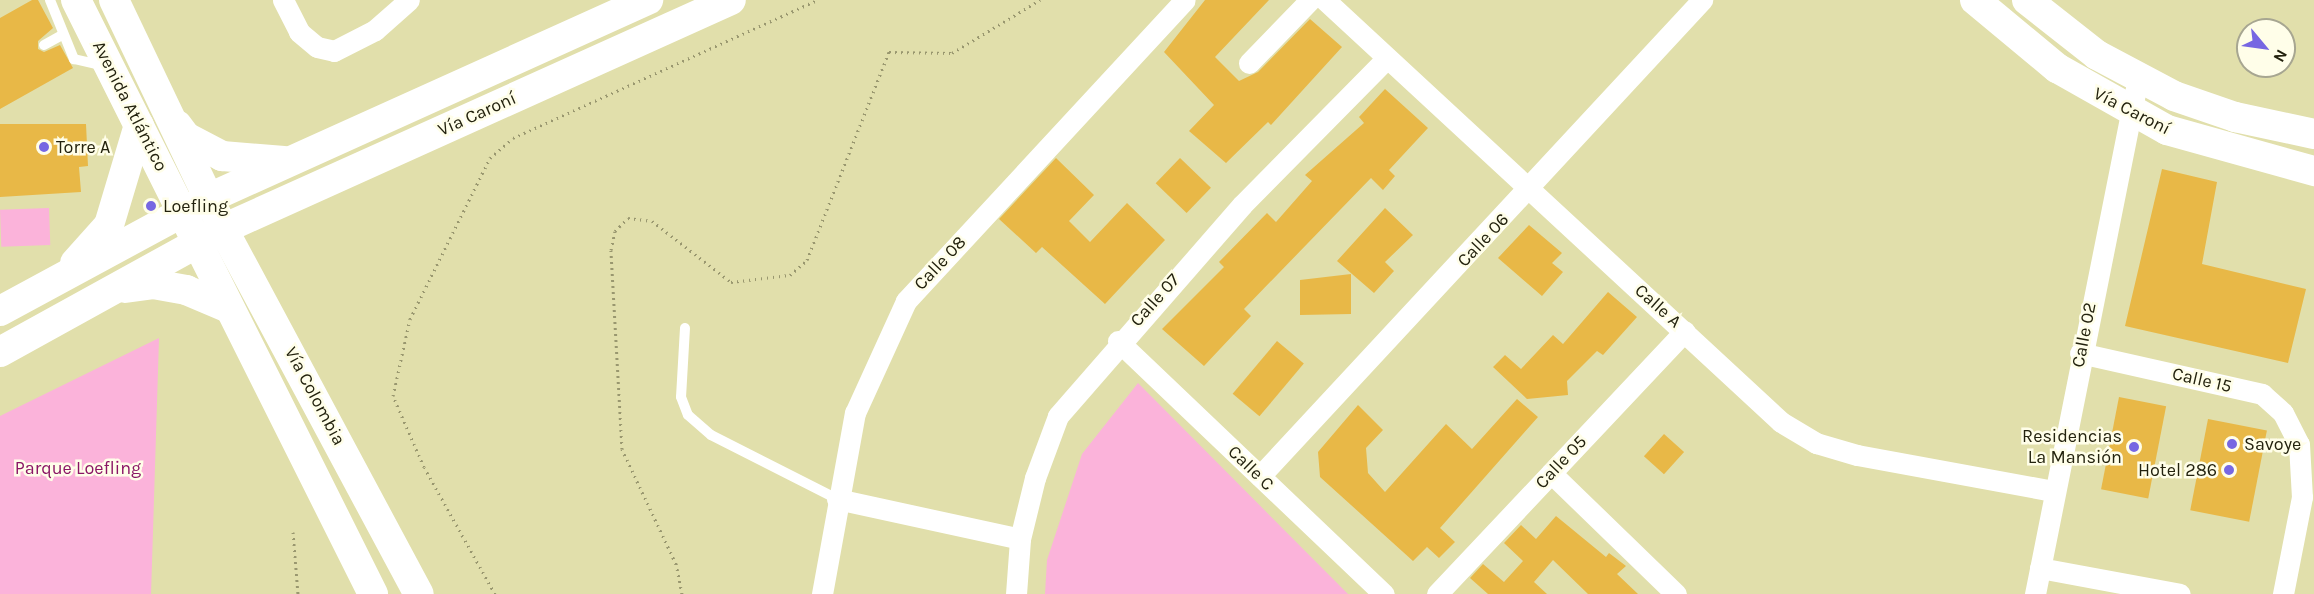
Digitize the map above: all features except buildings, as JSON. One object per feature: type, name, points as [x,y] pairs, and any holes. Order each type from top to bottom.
[{"type":"main road","name":"Avenida Atlántico","points":[[76,0],[183,213]]},
{"type":"main road","name":"Avenida Atlántico","points":[[114,0],[209,198]]},
{"type":"main road","name":"Vía Caroní","points":[[0,311],[209,198],[648,0]]},
{"type":"main road","name":"Vía Caroní","points":[[0,352],[121,289],[223,229],[730,0]]},
{"type":"main road","name":"Vía Caroní","points":[[1976,0],[2056,69],[2130,111],[2208,145],[2314,171]]},
{"type":"main road","name":"Vía Caroní","points":[[2027,0],[2076,41],[2138,78],[2235,117],[2314,134]]},
{"type":"main road","points":[[167,112],[186,137],[222,156],[290,162]]},
{"type":"main road","points":[[51,285],[108,225],[139,125]]},
{"type":"main road","name":"Vía Colombia","points":[[209,198],[223,229],[254,281],[419,594]]},
{"type":"main road","points":[[254,281],[247,259],[251,236],[267,209]]},
{"type":"main road","name":"Vía Colombia","points":[[183,213],[226,307],[374,594]]},
{"type":"main road","points":[[121,289],[153,285],[186,290],[226,307]]},
{"type":"street","points":[[283,0],[299,32],[317,47],[334,51],[375,30],[409,0]]},
{"type":"street","name":"Calle 08","points":[[822,594],[837,499],[855,413],[906,301],[1185,0]]},
{"type":"street","points":[[1249,63],[1310,0]]},
{"type":"street","name":"Calle A","points":[[1324,0],[1685,331],[1781,423],[1816,443],[2054,491]]},
{"type":"street","name":"Calle 06","points":[[1260,476],[1530,189],[1702,0]]},
{"type":"street","name":"Calle 07","points":[[1016,594],[1020,538],[1058,416],[1118,341],[1388,58]]},
{"type":"street","name":"Calle 02","points":[[2035,594],[2080,352],[2138,78]]},
{"type":"street","name":"Calle 05","points":[[1437,594],[1685,331]]},
{"type":"street","name":"Calle C","points":[[1118,341],[1384,594]]},
{"type":"street","name":"Calle 15","points":[[2080,352],[2262,394],[2283,413],[2299,444],[2302,497],[2283,594]]},
{"type":"street","points":[[1551,473],[1677,594]]},
{"type":"street","points":[[837,499],[1020,538]]},
{"type":"street","points":[[2040,568],[2180,594]]},
{"type":"lane","points":[[50,0],[62,35],[74,59],[110,67]]},
{"type":"lane","points":[[44,45],[62,35]]},
{"type":"lane","points":[[685,328],[681,397],[688,415],[711,435],[837,499]]},
{"type":"path","points":[[495,594],[424,467],[393,396],[410,319],[490,158],[513,138],[817,0]]},
{"type":"path","points":[[681,594],[676,564],[621,449],[611,250],[615,231],[628,218],[652,221],[731,282],[790,275],[807,260],[889,52],[952,53],[1040,0]]},
{"type":"path","points":[[293,532],[298,594]]},
{"type":"green space","points":[[49,208],[50,245],[1,247],[0,210]]},
{"type":"green space","name":"Parque Loefling","points":[[159,338],[151,594],[0,594],[0,416]]},
{"type":"green space","points":[[1138,383],[1348,594],[1045,594],[1047,560],[1082,454]]},
{"type":"place","name":"Torre A","points":[[44,147]]},
{"type":"place","name":"Loefling","points":[[151,206]]},
{"type":"place","name":"Savoye","points":[[2232,444]]},
{"type":"place","name":"Residencias La Mansión","points":[[2134,447]]},
{"type":"place","name":"Hotel 286","points":[[2229,470]]}]
